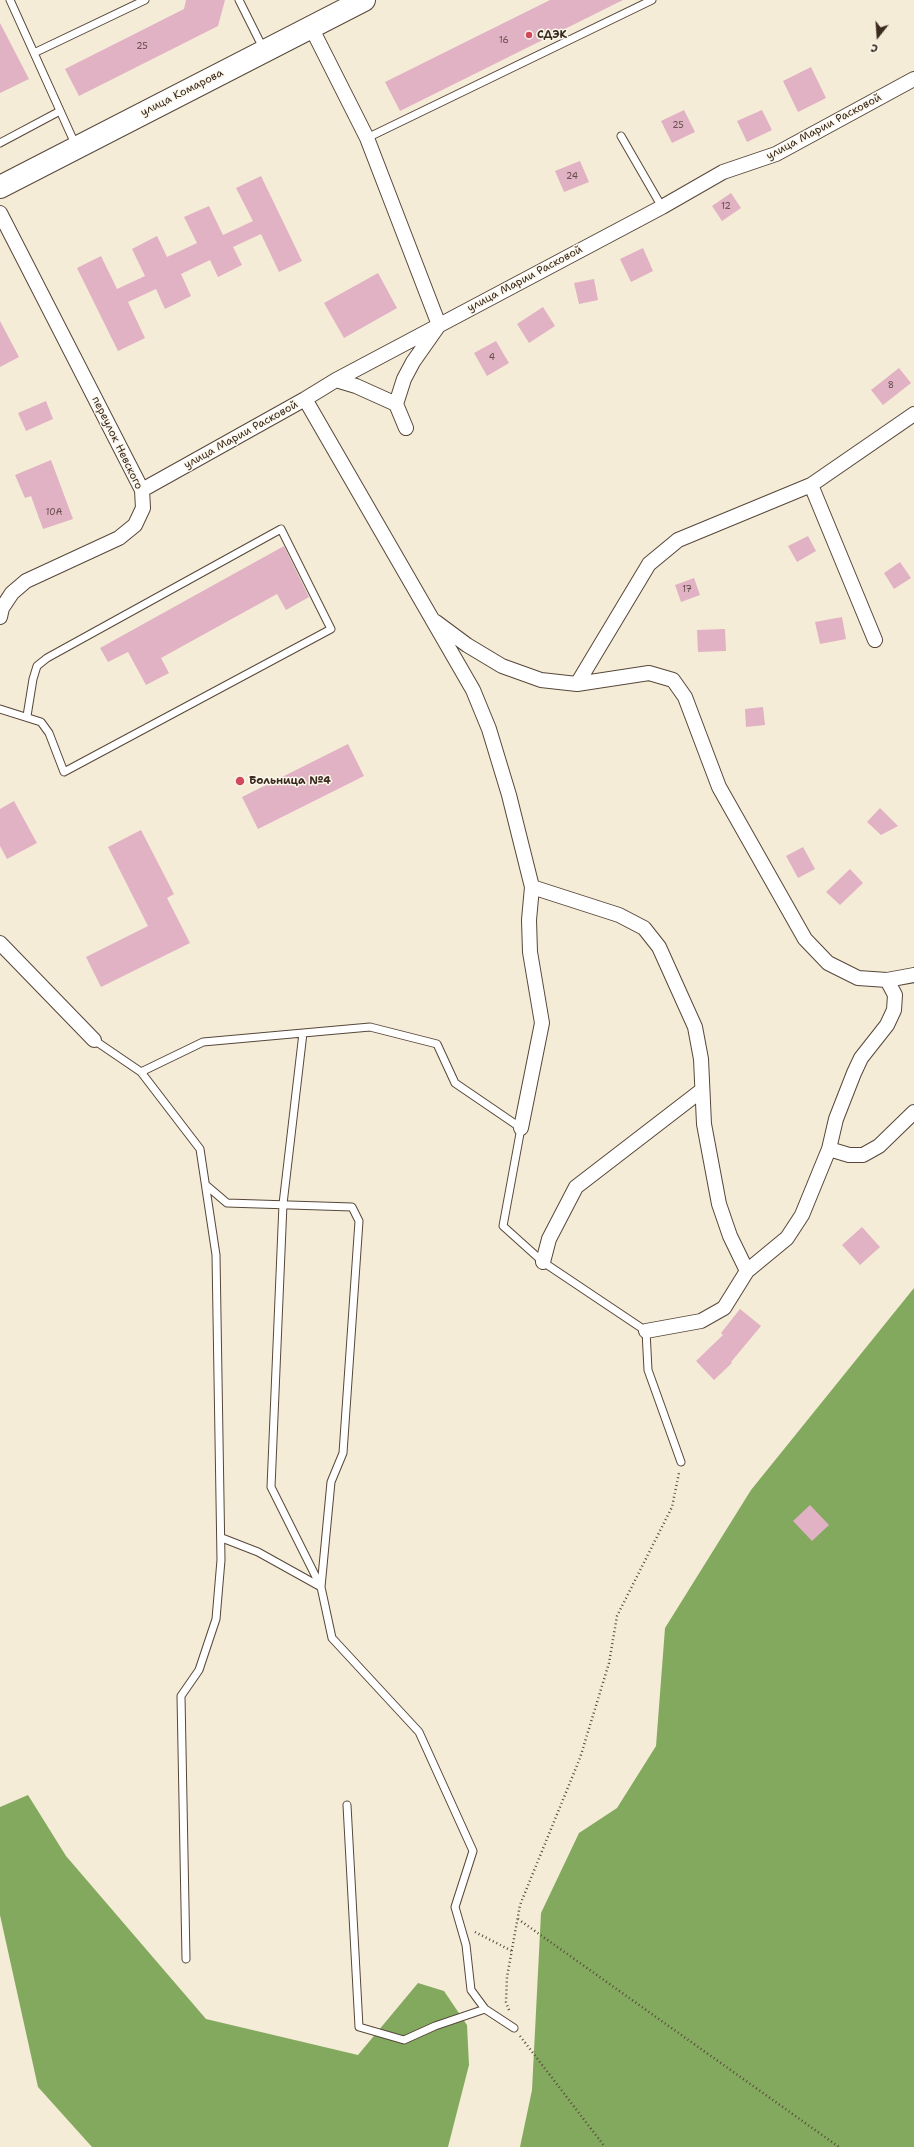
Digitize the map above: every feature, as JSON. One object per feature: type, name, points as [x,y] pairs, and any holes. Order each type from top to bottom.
[{"type":"main road","name":"улица Комарова","points":[[0,187],[364,0]]},
{"type":"street","points":[[311,27],[367,138],[439,325],[404,379],[396,404],[406,428]]},
{"type":"street","name":"улица Марии Расковой","points":[[142,490],[305,399],[336,380],[662,207],[723,172],[776,154],[914,79]]},
{"type":"street","name":"переулок Невского","points":[[0,213],[142,490],[143,508],[135,525],[118,538],[26,581],[12,593],[2,608],[0,617]]},
{"type":"street","points":[[336,380],[356,386],[396,404]]},
{"type":"street","points":[[305,399],[473,690],[489,729],[509,795],[532,887],[529,920],[530,952],[542,1023],[521,1128]]},
{"type":"street","points":[[577,684],[649,564],[678,540],[811,484],[914,414]]},
{"type":"street","points":[[811,484],[875,640]]},
{"type":"street","points":[[431,618],[467,645],[502,666],[541,680],[577,684],[649,673],[673,680],[685,697],[719,787],[805,939],[828,963],[858,978],[887,980],[914,975]]},
{"type":"street","points":[[532,887],[619,915],[644,928],[659,947],[695,1027],[701,1059],[704,1124],[719,1204],[730,1236],[747,1271]]},
{"type":"street","points":[[0,943],[94,1040]]},
{"type":"street","points":[[646,1332],[701,1321],[724,1308],[747,1271],[786,1238],[802,1215],[829,1149],[836,1119],[854,1073],[861,1058],[887,1025],[894,1010],[895,995],[887,980]]},
{"type":"street","points":[[543,1262],[549,1239],[576,1187],[702,1090]]},
{"type":"street","points":[[829,1149],[849,1155],[863,1154],[879,1146],[914,1112]]},
{"type":"lane","points":[[10,0],[77,148]]},
{"type":"lane","points":[[34,53],[145,0]]},
{"type":"lane","points":[[240,0],[264,51]]},
{"type":"lane","points":[[367,138],[652,0]]},
{"type":"lane","points":[[0,143],[60,111]]},
{"type":"lane","points":[[621,136],[662,207]]},
{"type":"lane","points":[[0,709],[27,716],[41,722],[49,732],[64,772],[331,629],[282,529],[47,658],[37,666],[33,678],[27,716]]},
{"type":"lane","points":[[141,1072],[203,1042],[370,1027],[437,1044],[455,1083],[521,1128],[503,1226],[543,1262],[646,1332],[648,1370],[681,1462]]},
{"type":"lane","points":[[303,1033],[283,1204],[271,1487],[321,1587],[332,1638],[420,1732],[473,1852],[455,1907],[466,1945],[471,1990],[485,2009],[514,2028]]},
{"type":"lane","points":[[94,1040],[141,1072],[200,1149],[207,1186],[216,1254],[222,1538],[216,1619],[199,1670],[181,1696],[186,1959]]},
{"type":"lane","points":[[207,1186],[227,1202],[352,1207],[359,1221],[343,1453],[331,1482],[321,1587]]},
{"type":"lane","points":[[222,1538],[258,1552],[321,1587]]},
{"type":"lane","points":[[347,1805],[359,2027],[404,2040],[435,2026],[485,2009]]},
{"type":"path","points":[[605,2147],[514,2028],[506,2002],[507,1977],[520,1905],[580,1758],[609,1663],[617,1616],[672,1507],[681,1462]]},
{"type":"path","points":[[518,1919],[839,2147]]},
{"type":"path","points":[[460,1925],[512,1951]]},
{"type":"green space","points":[[914,1288],[914,2147],[520,2147],[532,2090],[541,1913],[579,1833],[617,1808],[656,1746],[665,1628],[751,1490]]},
{"type":"green space","points":[[28,1795],[66,1856],[206,2019],[358,2055],[418,1983],[444,1991],[467,2025],[469,2065],[448,2147],[92,2147],[38,2087],[0,1915],[0,1807]]},
{"type":"building","points":[[186,0],[225,0],[218,26],[79,96],[65,69],[184,9]]},
{"type":"building","points":[[550,0],[623,0],[400,111],[385,82]]},
{"type":"building","points":[[0,23],[29,79],[0,93]]},
{"type":"building","points":[[811,67],[826,98],[798,112],[783,81]]},
{"type":"building","points":[[684,110],[695,132],[672,143],[661,121]]},
{"type":"building","points":[[762,110],[772,130],[747,142],[737,121]]},
{"type":"building","points":[[580,161],[589,182],[564,192],[555,171]]},
{"type":"building","points":[[261,176],[302,261],[279,272],[261,234],[233,247],[242,265],[218,277],[210,260],[181,274],[191,296],[165,309],[156,289],[128,302],[145,338],[118,351],[77,268],[101,256],[117,289],[145,276],[132,249],[157,236],[167,257],[197,243],[184,217],[209,206],[223,235],[253,221],[236,188]]},
{"type":"building","points":[[731,193],[741,208],[722,221],[712,206]]},
{"type":"building","points":[[643,248],[653,271],[631,282],[620,259]]},
{"type":"building","points":[[378,273],[397,308],[344,338],[324,303]]},
{"type":"building","points":[[594,279],[598,300],[579,304],[574,283]]},
{"type":"building","points":[[543,307],[555,326],[529,343],[517,324]]},
{"type":"building","points":[[0,321],[19,357],[0,367]]},
{"type":"building","points":[[496,341],[509,363],[487,376],[474,353]]},
{"type":"building","points":[[899,368],[911,383],[883,405],[871,390]]},
{"type":"building","points":[[46,401],[53,419],[26,431],[18,413]]},
{"type":"building","points":[[51,460],[73,519],[43,529],[31,496],[25,498],[15,475]]},
{"type":"building","points":[[808,536],[816,551],[797,562],[788,546]]},
{"type":"building","points":[[284,546],[309,597],[286,610],[277,594],[161,658],[169,673],[146,685],[128,652],[108,662],[100,648]]},
{"type":"building","points":[[900,562],[911,578],[894,589],[884,573]]},
{"type":"building","points":[[694,578],[700,595],[681,602],[675,585]]},
{"type":"building","points":[[842,617],[846,639],[820,644],[815,622]]},
{"type":"building","points":[[725,629],[726,651],[698,652],[697,630]]},
{"type":"building","points":[[763,707],[765,725],[746,727],[745,709]]},
{"type":"building","points":[[348,744],[364,776],[258,829],[242,797]]},
{"type":"building","points":[[14,801],[37,843],[7,859],[0,846],[0,809]]},
{"type":"building","points":[[880,808],[898,826],[881,835],[867,822]]},
{"type":"building","points":[[141,830],[174,894],[167,898],[190,943],[101,987],[86,957],[148,926],[108,847]]},
{"type":"building","points":[[803,847],[815,869],[798,878],[786,856]]},
{"type":"building","points":[[850,869],[863,883],[840,905],[826,892]]},
{"type":"building","points":[[862,1227],[880,1247],[860,1265],[842,1245]]},
{"type":"building","points":[[740,1309],[761,1326],[731,1362],[732,1363],[714,1380],[696,1361],[723,1335],[721,1333]]},
{"type":"building","points":[[810,1505],[829,1525],[812,1541],[793,1521]]},
{"type":"place","name":"СДЭК","points":[[529,35]]},
{"type":"place","name":"Больница №4","points":[[240,781]]}]
